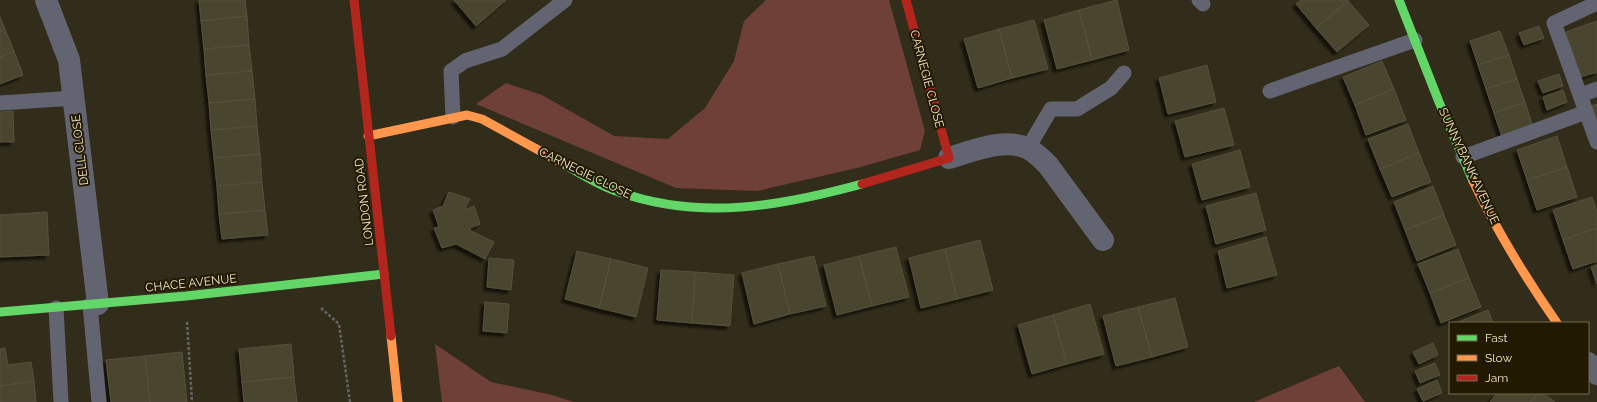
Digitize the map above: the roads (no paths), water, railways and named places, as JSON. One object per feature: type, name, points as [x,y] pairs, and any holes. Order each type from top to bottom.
[{"type":"street","name":"DELL CLOSE","points":[[46,0],[69,60],[94,305]]},
{"type":"street","name":"LONDON ROAD","points":[[354,0],[398,402]]},
{"type":"street","name":"CARNEGIE CLOSE","points":[[906,0],[949,158]]},
{"type":"street","name":"SUNNYBANK AVENUE","points":[[1399,0],[1483,203],[1521,270],[1555,322]]},
{"type":"street","name":"CARNEGIE CLOSE","points":[[368,136],[454,116],[467,115],[482,119],[573,170],[616,191],[668,207],[715,209],[775,205],[868,182],[993,146],[1017,145],[1028,148]]},
{"type":"street","points":[[1028,148],[1048,164],[1103,240]]},
{"type":"street","name":"CHACE AVENUE","points":[[0,312],[186,296],[384,274]]},
{"type":"street","points":[[1589,365],[1597,374]]},
{"type":"lane","points":[[454,116],[451,71],[466,61],[502,48],[565,0]]},
{"type":"lane","points":[[1597,3],[1554,23],[1597,142]]},
{"type":"lane","points":[[1270,91],[1415,40]]},
{"type":"lane","points":[[1028,148],[1051,109],[1077,109],[1111,88],[1124,73]]},
{"type":"lane","points":[[1581,95],[1597,89]]},
{"type":"lane","points":[[0,103],[74,98]]},
{"type":"lane","points":[[1463,157],[1586,112]]},
{"type":"lane","points":[[94,305],[99,402]]},
{"type":"lane","points":[[56,308],[62,402]]}]
